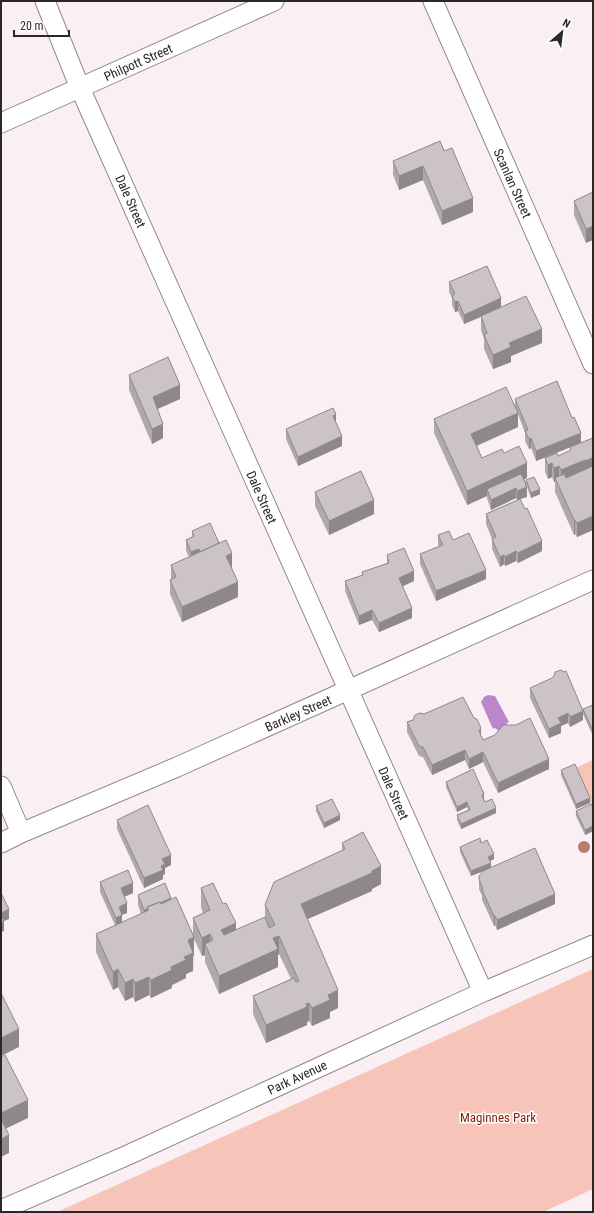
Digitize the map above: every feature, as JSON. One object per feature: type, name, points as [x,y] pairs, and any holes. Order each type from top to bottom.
[{"type":"street","name":"Dale Street","points":[[45,1],[80,88],[483,992]]},
{"type":"street","name":"Philpott Street","points":[[1,123],[274,1]]},
{"type":"street","name":"Scanlan Street","points":[[433,1],[593,364]]},
{"type":"street","name":"Barkley Street","points":[[1,843],[21,833],[177,767],[593,580]]},
{"type":"street","points":[[1,786],[21,833]]},
{"type":"street","name":"Park Avenue","points":[[1,1210],[135,1152],[483,992],[593,944]]},
{"type":"green space","points":[[593,760],[593,808],[575,768]]},
{"type":"green space","name":"Maginnes Park","points":[[593,969],[593,1189],[543,1212],[57,1212]]},
{"type":"shaded area","points":[[488,695],[495,696],[509,722],[499,731],[495,728],[493,729],[481,702],[484,697]]},
{"type":"building","points":[[440,141],[444,151],[452,148],[473,198],[442,211],[423,166],[399,176],[393,161]]},
{"type":"building","points":[[593,192],[593,226],[586,229],[574,201]]},
{"type":"building","points":[[487,266],[501,298],[464,315],[458,301],[455,302],[452,296],[455,294],[449,282]]},
{"type":"building","points":[[526,296],[542,329],[509,343],[511,347],[493,355],[484,335],[487,333],[481,316]]},
{"type":"building","points":[[168,357],[180,385],[153,397],[163,424],[152,429],[129,375]]},
{"type":"building","points":[[557,381],[572,418],[574,417],[581,433],[536,451],[531,438],[529,439],[525,431],[528,430],[515,399]]},
{"type":"building","points":[[506,387],[518,413],[471,434],[482,458],[502,449],[504,453],[519,446],[527,463],[467,491],[434,419]]},
{"type":"building","points":[[333,408],[336,414],[333,416],[342,436],[298,457],[286,429]]},
{"type":"building","points":[[593,438],[593,460],[592,458],[585,460],[561,470],[559,466],[554,468],[552,463],[548,465],[545,458],[557,453],[558,456],[571,450],[570,447]]},
{"type":"building","points":[[593,466],[593,516],[577,523],[574,520],[555,478],[564,474],[566,478]]},
{"type":"building","points":[[361,471],[374,500],[329,521],[315,492]]},
{"type":"building","points":[[521,474],[527,487],[517,491],[516,488],[491,500],[487,489]]},
{"type":"building","points":[[534,477],[540,489],[531,493],[526,480]]},
{"type":"building","points":[[520,499],[525,509],[527,508],[542,541],[518,553],[516,551],[505,557],[504,555],[500,557],[492,539],[496,537],[486,514]]},
{"type":"building","points":[[210,523],[219,543],[200,552],[199,549],[191,552],[186,540],[194,536],[192,531]]},
{"type":"building","points":[[449,531],[453,540],[469,533],[486,570],[436,591],[420,554],[443,545],[438,535]]},
{"type":"building","points":[[226,540],[232,553],[226,556],[238,582],[182,607],[170,580],[176,577],[171,565]]},
{"type":"building","points":[[404,548],[414,571],[399,578],[412,608],[379,623],[372,610],[359,616],[345,581],[363,575],[362,572],[389,563],[387,555]]},
{"type":"building","points":[[561,670],[564,672],[566,671],[583,711],[570,717],[568,713],[558,718],[561,723],[549,729],[530,688],[552,678],[555,672]]},
{"type":"building","points":[[463,697],[474,718],[477,719],[481,728],[479,731],[483,740],[495,735],[503,725],[516,725],[530,718],[549,759],[498,783],[483,752],[469,759],[465,750],[432,765],[423,747],[419,746],[407,722],[413,720],[415,715],[420,713],[424,714]]},
{"type":"building","points":[[593,705],[593,731],[583,709]]},
{"type":"building","points":[[575,764],[590,798],[576,804],[561,770]]},
{"type":"building","points":[[473,769],[484,794],[482,795],[485,802],[492,799],[496,808],[461,824],[457,815],[470,810],[467,802],[457,807],[446,782]]},
{"type":"building","points":[[332,799],[340,815],[324,823],[316,806]]},
{"type":"building","points":[[591,804],[593,808],[593,826],[585,830],[576,811]]},
{"type":"building","points":[[148,805],[171,855],[162,859],[165,864],[161,866],[163,870],[144,878],[117,820]]},
{"type":"building","points":[[363,832],[381,866],[372,871],[372,873],[301,904],[338,990],[328,995],[330,1000],[312,1008],[309,1003],[306,1004],[307,1007],[266,1025],[253,996],[294,978],[296,982],[299,981],[279,936],[273,938],[278,949],[219,976],[205,944],[213,940],[210,934],[202,938],[193,918],[210,910],[201,888],[213,883],[223,904],[226,903],[236,923],[221,930],[224,935],[265,917],[269,928],[275,925],[265,905],[274,882],[345,849],[342,843]]},
{"type":"building","points":[[480,838],[481,843],[487,840],[494,854],[488,857],[491,863],[471,871],[460,847]]},
{"type":"building","points":[[535,848],[555,894],[497,920],[482,890],[479,876],[483,871]]},
{"type":"building","points":[[128,870],[133,883],[121,888],[127,903],[119,907],[122,915],[116,918],[100,882]]},
{"type":"building","points":[[165,883],[171,898],[147,907],[148,908],[144,910],[138,895]]},
{"type":"building","points":[[1,893],[9,909],[1,913]]},
{"type":"building","points":[[176,897],[194,937],[188,940],[193,953],[184,957],[186,960],[171,967],[172,970],[151,980],[149,977],[135,983],[133,979],[125,983],[118,969],[113,972],[96,934],[149,910],[147,907],[160,902],[161,904]]},
{"type":"building","points":[[1,915],[4,921],[1,923]]},
{"type":"building","points":[[1,993],[19,1029],[1,1038]]},
{"type":"building","points":[[5,1055],[28,1100],[1,1113],[1,1057]]},
{"type":"building","points":[[1,1119],[9,1135],[1,1139]]}]
